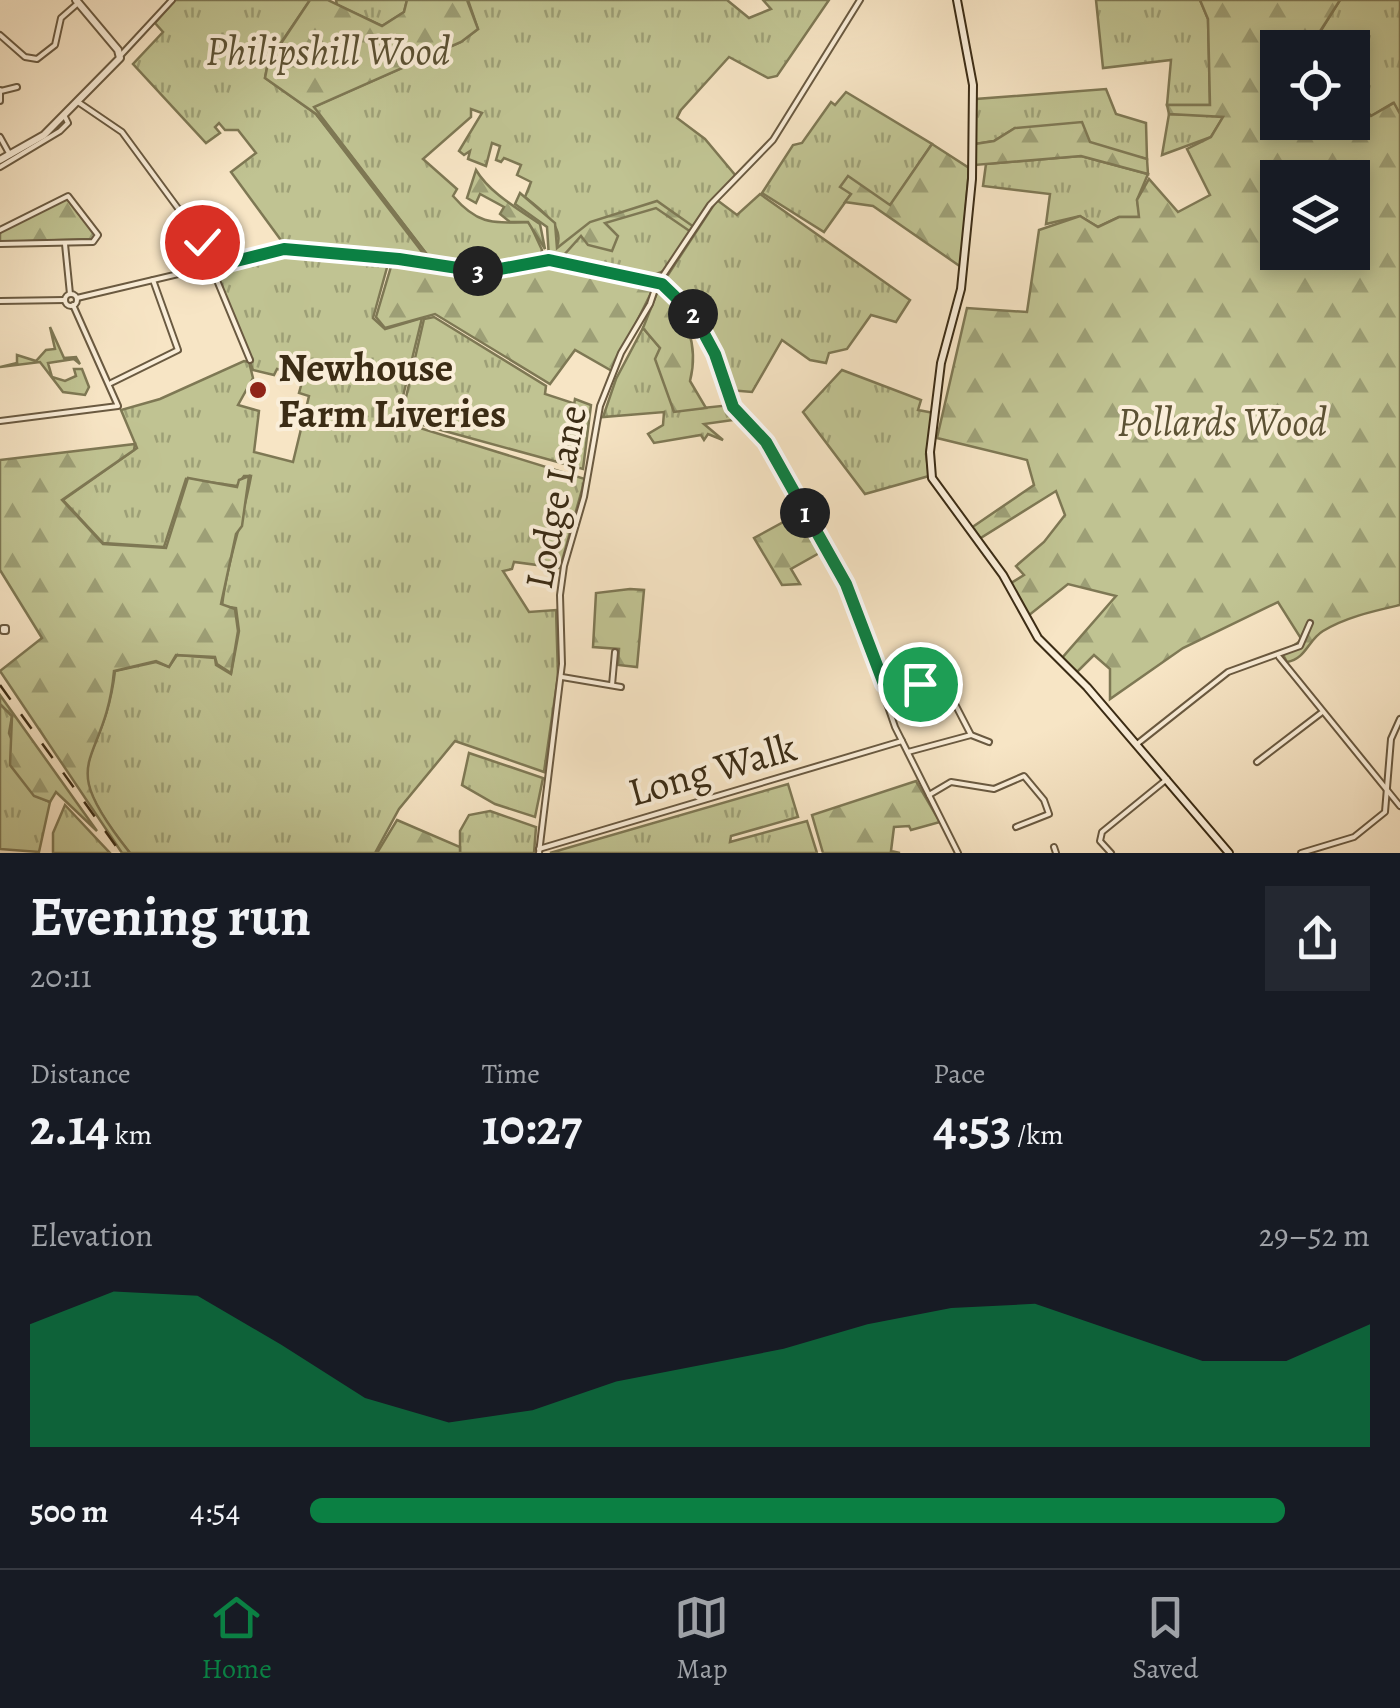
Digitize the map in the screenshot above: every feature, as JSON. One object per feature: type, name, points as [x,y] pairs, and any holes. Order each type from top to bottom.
[{"type":"main road","points":[[957,0],[973,85],[972,179],[961,290],[942,363],[930,452],[932,478],[1003,574],[1038,638],[1137,744],[1229,853]]},
{"type":"main road","points":[[0,163],[65,117],[120,54],[77,2]]},
{"type":"street","points":[[120,54],[172,0]]},
{"type":"street","name":"Lodge Lane","points":[[539,851],[561,677],[560,595],[584,498],[592,436],[621,353],[658,283],[710,205],[773,140],[860,0]]},
{"type":"street","points":[[0,35],[28,59],[37,58],[55,44],[61,18],[77,2]]},
{"type":"street","points":[[0,101],[1,91],[17,86]]},
{"type":"street","points":[[78,102],[122,132],[216,266],[216,278],[250,360]]},
{"type":"street","points":[[0,163],[60,131],[68,121],[65,117]]},
{"type":"street","points":[[0,137],[10,154]]},
{"type":"street","points":[[0,230],[68,196],[98,235],[92,242],[0,244]]},
{"type":"street","points":[[65,242],[70,294]]},
{"type":"street","points":[[70,294],[76,298],[284,249],[399,259],[484,272],[549,260],[658,283],[694,315],[715,354],[733,407],[766,442],[846,584],[902,741],[958,853]]},
{"type":"street","points":[[110,384],[178,350],[153,280]]},
{"type":"street","points":[[64,300],[70,294]]},
{"type":"street","points":[[73,305],[76,298]]},
{"type":"street","points":[[0,301],[64,300],[73,305],[117,408],[0,421]]},
{"type":"street","points":[[1137,744],[1228,672],[1300,646],[1310,623]]},
{"type":"street","points":[[612,686],[616,652]]},
{"type":"street","points":[[1278,657],[1400,806]]},
{"type":"street","points":[[884,684],[908,675],[916,678],[921,694]]},
{"type":"street","points":[[561,677],[621,687]]},
{"type":"street","points":[[955,704],[971,735]]},
{"type":"street","points":[[1258,762],[1322,712]]},
{"type":"street","points":[[1302,853],[1362,833],[1387,808],[1390,740],[1400,719]]},
{"type":"street","points":[[908,753],[971,735],[989,742]]},
{"type":"street","name":"Long Walk","points":[[539,851],[902,741]]},
{"type":"street","points":[[928,795],[951,782],[994,789],[1024,774],[1050,814],[1016,827]]},
{"type":"street","points":[[1110,853],[1100,841],[1102,832],[1167,780]]},
{"type":"green space","points":[[175,0],[310,0],[268,62],[265,78],[316,114],[429,261],[286,247],[231,172],[256,153],[238,130],[225,130],[219,123],[215,127],[220,133],[206,143],[133,64],[163,32],[155,23]]},
{"type":"green space","name":"Philipshill Wood","points":[[310,0],[328,0],[382,26],[404,12],[407,0],[467,0],[478,29],[461,42],[314,107],[432,261],[316,114],[265,78],[268,63]]},
{"type":"green space","points":[[336,0],[407,0],[404,12],[382,26],[337,5]]},
{"type":"green space","points":[[468,0],[727,0],[749,18],[771,9],[763,0],[829,0],[777,76],[768,78],[729,57],[681,110],[677,118],[705,139],[736,176],[664,271],[646,278],[549,258],[556,249],[557,232],[548,216],[525,197],[531,182],[517,175],[521,165],[504,158],[501,162],[496,160],[500,146],[492,143],[486,166],[468,159],[470,151],[464,155],[459,151],[482,113],[471,109],[471,117],[423,159],[457,189],[453,196],[478,217],[495,222],[529,222],[542,250],[539,259],[484,270],[432,261],[313,107],[461,42],[478,29]]},
{"type":"green space","points":[[1096,0],[1200,0],[1208,19],[1210,105],[1167,105],[1171,60],[1103,68]]},
{"type":"green space","name":"Pollards Wood","points":[[1200,0],[1340,0],[1321,30],[1260,30],[1260,140],[1370,140],[1370,115],[1394,103],[1400,114],[1400,605],[1332,626],[1318,635],[1299,657],[1287,662],[1282,653],[1302,640],[1278,602],[1183,648],[1110,699],[1110,669],[1094,655],[1077,672],[1062,658],[1116,596],[1068,584],[1028,616],[1008,585],[1024,575],[1016,566],[1044,542],[1065,515],[1056,491],[979,539],[971,528],[1034,485],[1027,460],[937,438],[967,308],[1027,312],[1039,230],[1080,216],[1098,227],[1119,217],[1139,217],[1137,200],[1149,179],[1178,212],[1210,195],[1187,149],[1211,137],[1223,117],[1169,114],[1167,105],[1210,105],[1208,19]]},
{"type":"green space","points":[[1340,0],[1400,0],[1400,114],[1393,103],[1370,115],[1370,30],[1321,30]]},
{"type":"green space","points":[[1106,89],[1116,114],[1146,123],[1147,159],[1015,128],[994,141],[975,144],[976,99]]},
{"type":"green space","points":[[846,92],[932,144],[890,206],[851,194],[824,232],[762,193],[793,145],[802,143],[831,102],[835,105]]},
{"type":"green space","points":[[1169,114],[1224,116],[1211,137],[1162,155]]},
{"type":"green space","points":[[1082,122],[1090,142],[1147,159],[1148,174],[1081,156],[975,165],[975,144],[994,141],[1015,128]]},
{"type":"green space","points":[[932,144],[969,168],[961,267],[873,206],[845,202],[851,194],[840,187],[848,176],[890,205]]},
{"type":"green space","points":[[1081,156],[1148,174],[1137,200],[1140,217],[1119,217],[1098,227],[1080,216],[1046,224],[1050,194],[983,186],[986,164]]},
{"type":"green space","points":[[476,170],[495,192],[540,224],[545,249],[528,222],[510,222],[500,214],[504,207],[480,194],[476,203],[467,198]]},
{"type":"green space","points":[[520,193],[555,223],[557,248],[590,222],[657,201],[694,227],[691,232],[656,208],[605,223],[618,236],[612,251],[588,245],[581,236],[563,256],[549,258],[547,227],[515,204]]},
{"type":"green space","points":[[760,194],[910,300],[896,322],[871,315],[847,349],[829,353],[826,363],[810,360],[782,340],[752,392],[729,390],[711,344],[664,281],[717,200],[737,215]]},
{"type":"green space","points":[[68,198],[96,234],[93,239],[0,242],[0,231]]},
{"type":"green space","points":[[280,252],[393,260],[388,264],[373,318],[385,329],[422,318],[397,421],[585,479],[560,568],[514,562],[512,569],[503,571],[529,612],[556,610],[558,676],[544,772],[455,741],[399,809],[375,853],[130,853],[106,821],[87,779],[88,763],[109,704],[115,671],[156,662],[169,667],[177,655],[215,658],[216,665],[231,674],[239,631],[236,608],[222,606],[251,476],[244,476],[237,486],[186,479],[164,547],[103,543],[63,500],[137,448],[121,410],[160,399],[244,361],[249,362],[253,378],[238,405],[259,411],[254,452],[293,462],[309,396],[299,393],[302,382],[291,372],[277,369],[274,375],[253,370],[217,277],[217,270]]},
{"type":"green space","points":[[393,260],[484,274],[548,261],[647,283],[652,291],[612,371],[575,350],[550,384],[435,314],[385,328],[376,317]]},
{"type":"green space","points":[[659,288],[677,307],[688,330],[693,355],[690,381],[706,408],[674,412],[655,359],[660,348],[643,328]]},
{"type":"green space","points":[[434,317],[546,386],[545,394],[573,403],[566,455],[575,399],[591,405],[583,469],[401,419],[424,319]]},
{"type":"green space","points":[[50,327],[64,358],[76,357],[80,364],[74,359],[48,363],[52,377],[65,381],[76,376],[74,369],[82,369],[89,387],[85,395],[63,392],[40,362],[0,367],[17,363],[17,355],[36,361],[46,350],[55,349]]},
{"type":"green space","points":[[643,328],[661,349],[674,411],[731,405],[740,419],[704,424],[723,440],[708,434],[704,440],[701,435],[654,443],[648,434],[663,425],[664,412],[603,417],[616,379]]},
{"type":"green space","points":[[842,370],[921,400],[918,410],[934,413],[926,454],[929,476],[865,494],[803,412]]},
{"type":"green space","points":[[135,444],[134,450],[62,500],[103,544],[166,548],[188,478],[237,487],[239,480],[249,476],[242,526],[236,534],[221,604],[235,609],[238,631],[231,673],[217,664],[215,657],[176,655],[169,667],[156,661],[114,671],[88,778],[106,821],[130,853],[122,853],[0,671],[42,638],[0,570],[0,460]]},
{"type":"green space","points":[[800,513],[821,552],[791,569],[800,584],[782,585],[754,538]]},
{"type":"green space","points":[[644,590],[637,667],[618,665],[619,649],[593,647],[596,593]]},
{"type":"green space","points":[[0,695],[97,831],[56,792],[50,802],[34,796],[10,765],[12,716],[0,704]]},
{"type":"green space","points":[[0,704],[12,716],[9,733],[34,795],[50,802],[39,852],[0,849]]},
{"type":"green space","points":[[469,753],[543,778],[535,817],[495,804],[462,785]]},
{"type":"green space","points":[[916,781],[940,822],[911,830],[909,826],[894,827],[891,851],[900,853],[823,853],[812,815]]},
{"type":"green space","points":[[788,784],[798,817],[731,836],[730,842],[807,821],[817,853],[550,853]]},
{"type":"green space","points":[[65,805],[110,853],[53,853],[53,833]]},
{"type":"green space","points":[[490,811],[536,827],[534,853],[460,853],[460,831],[469,815]]},
{"type":"green space","points":[[397,820],[460,847],[460,853],[377,853]]},
{"type":"railway","points":[[0,685],[121,853]]},
{"type":"place","name":"Newhouse Farm Liveries","points":[[258,390]]},
{"type":"route","points":[[202,242],[216,266],[284,249],[399,259],[484,272],[549,260],[662,284],[694,315],[715,354],[733,407],[766,442],[792,486],[846,584],[884,684],[908,675],[920,684]]}]
